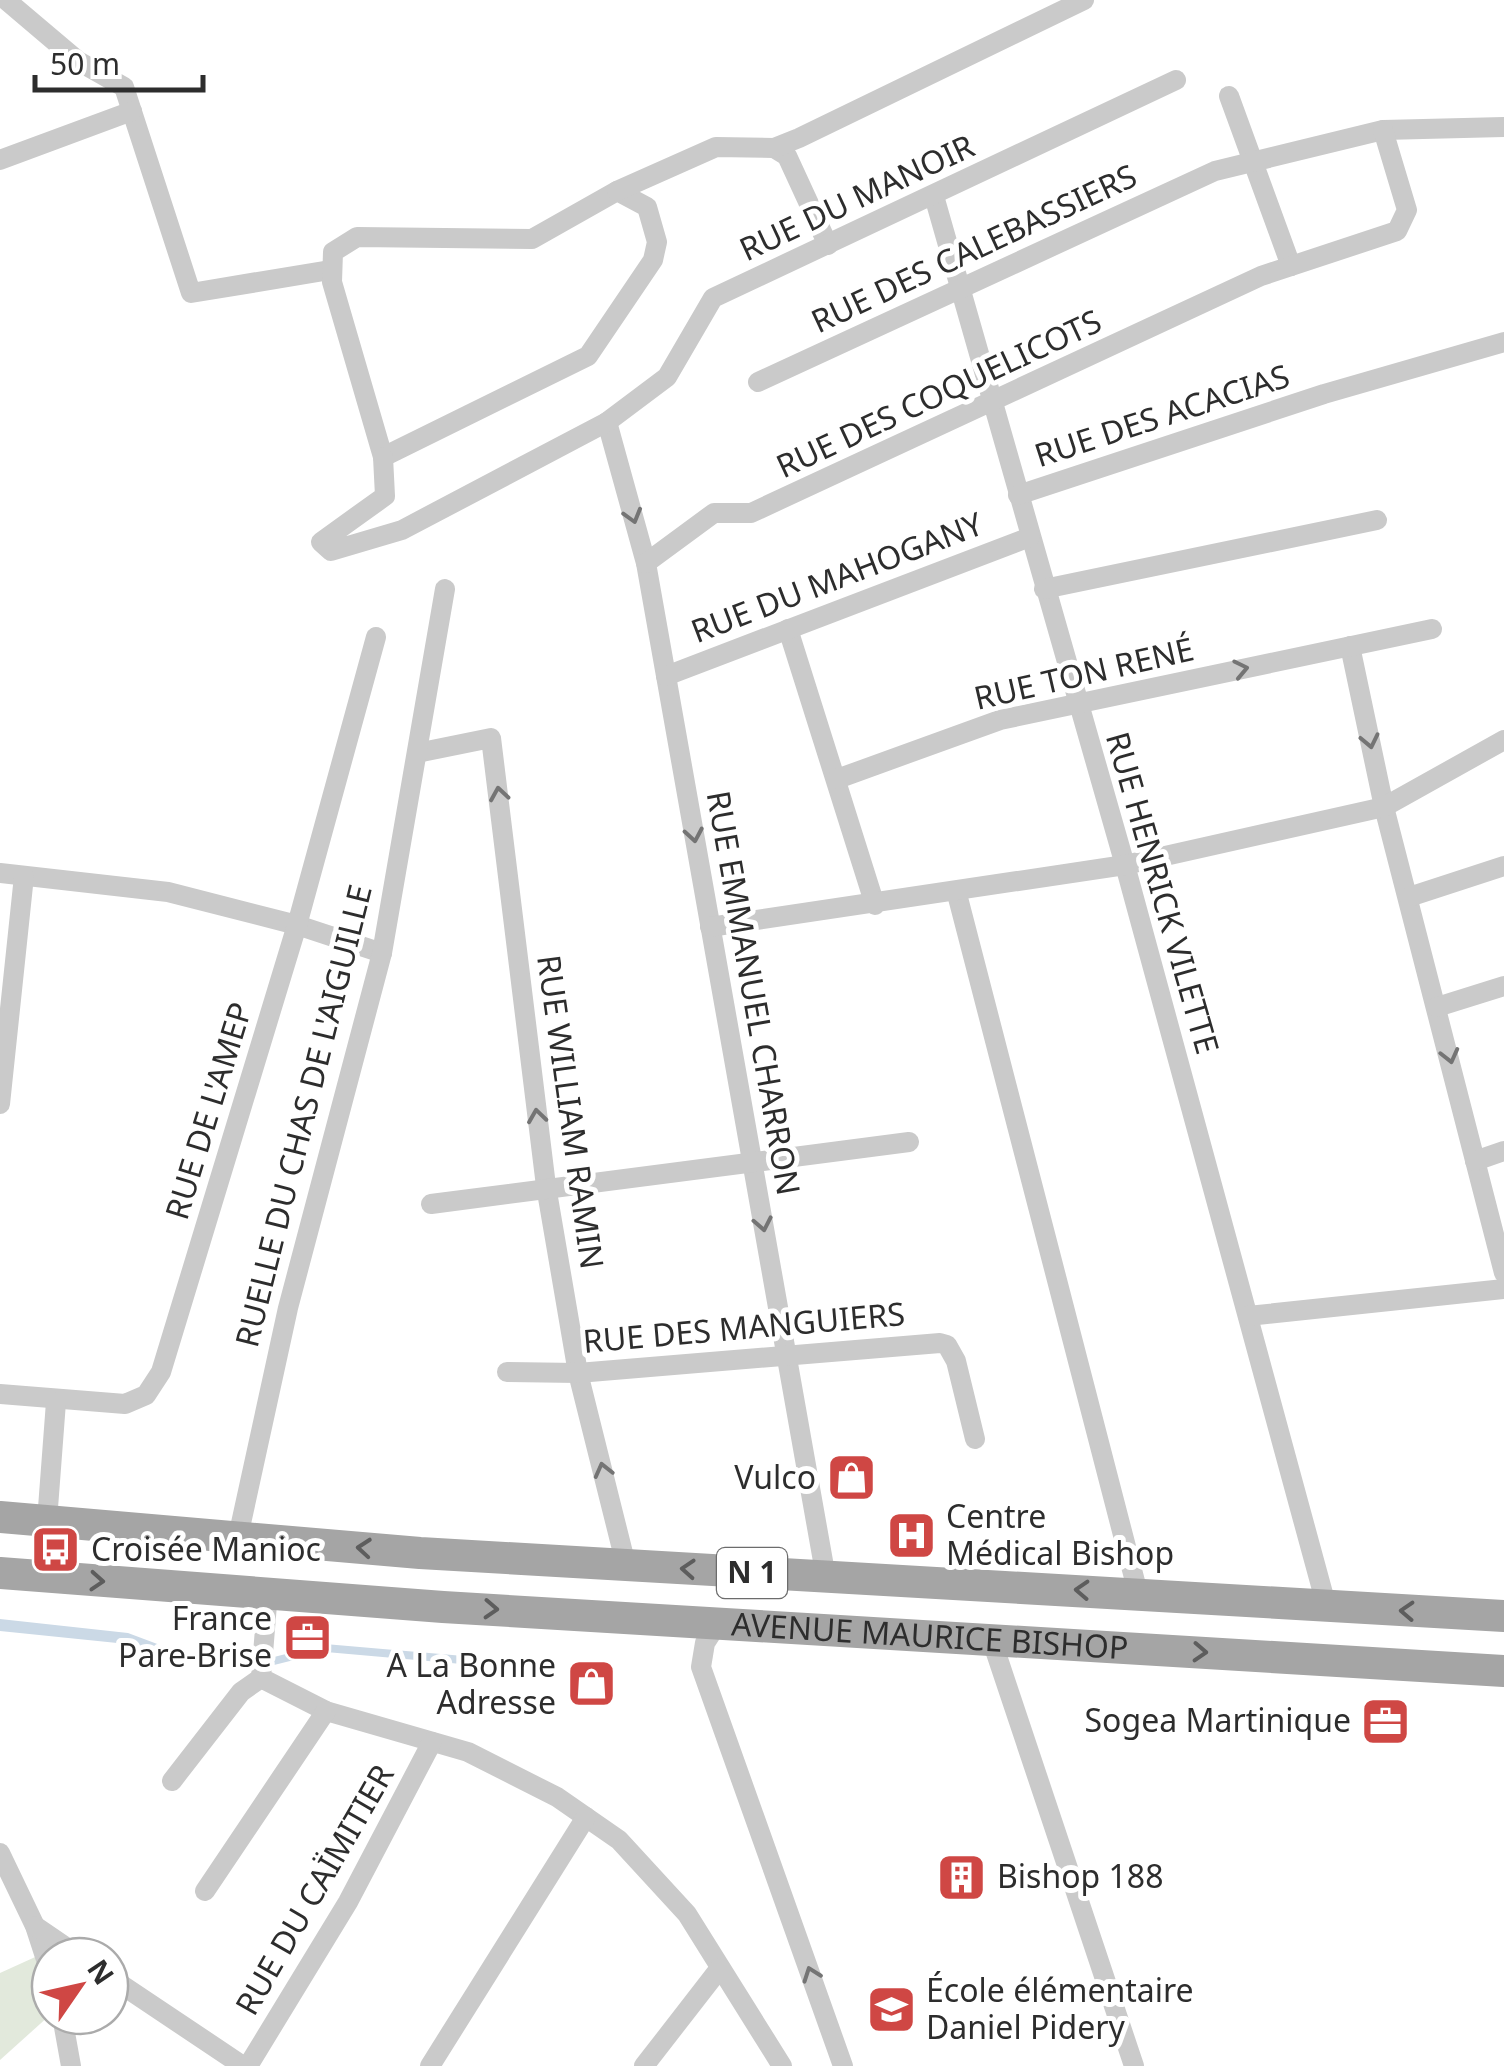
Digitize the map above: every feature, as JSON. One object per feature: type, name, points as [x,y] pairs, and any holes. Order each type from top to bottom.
[{"type":"main road","name":"AVENUE MAURICE BISHOP","points":[[0,1517],[826,1578],[1504,1616]]},
{"type":"main road","name":"AVENUE MAURICE BISHOP","points":[[0,1573],[718,1623],[1504,1671]]},
{"type":"street","points":[[6,0],[78,61],[124,86],[192,293],[330,270]]},
{"type":"street","points":[[617,192],[647,206],[657,242],[653,260],[588,356],[383,457],[330,270],[333,252],[357,237],[532,239],[617,192],[716,146],[774,148],[1084,0]]},
{"type":"street","name":"RUE DU MANOIR","points":[[383,457],[385,496],[371,509],[330,532],[322,542],[331,551],[402,530],[607,422],[667,377],[713,298],[1176,80]]},
{"type":"street","points":[[1228,96],[1292,266]]},
{"type":"street","points":[[0,160],[132,111]]},
{"type":"street","name":"RUE DES CALEBASSIERS","points":[[758,382],[1215,171],[1383,130],[1504,128]]},
{"type":"street","name":"RUE DES COQUELICOTS","points":[[646,564],[714,513],[751,513],[1261,276],[1397,230],[1407,210],[1383,130]]},
{"type":"street","points":[[774,148],[787,156],[828,245]]},
{"type":"street","name":"RUE HENRICK VILETTE","points":[[934,196],[1126,865],[1327,1608]]},
{"type":"street","name":"RUE DES ACACIAS","points":[[1018,495],[1324,394],[1504,342]]},
{"type":"street","name":"RUE EMMANUEL CHARRON","points":[[607,422],[646,564],[826,1578]]},
{"type":"street","points":[[1044,590],[1376,520]]},
{"type":"street","name":"RUE DU MAHOGANY","points":[[666,676],[1030,537]]},
{"type":"street","name":"RUELLE DU CHAS DE L'AIGUILLE","points":[[238,1537],[288,1308],[382,953],[445,589]]},
{"type":"street","points":[[788,629],[875,905]]},
{"type":"street","name":"RUE TON RENÉ","points":[[837,779],[1000,720],[1432,629]]},
{"type":"street","name":"RUE DE L'AMEP","points":[[0,1394],[56,1402],[125,1404],[146,1395],[162,1372],[297,925],[376,637]]},
{"type":"street","points":[[1350,646],[1384,807],[1504,1273]]},
{"type":"street","name":"RUE WILLIAM RAMIN","points":[[417,753],[491,738],[546,1186],[578,1373],[626,1564]]},
{"type":"street","points":[[710,927],[957,894],[1126,865],[1384,807],[1504,740]]},
{"type":"street","points":[[1409,897],[1504,866]]},
{"type":"street","points":[[0,872],[168,892],[297,925],[382,953]]},
{"type":"street","points":[[0,1104],[24,876]]},
{"type":"street","points":[[957,894],[1138,1593]]},
{"type":"street","points":[[1437,1006],[1504,986]]},
{"type":"street","points":[[431,1204],[546,1186],[752,1166],[909,1142]]},
{"type":"street","points":[[1475,1161],[1504,1151]]},
{"type":"street","points":[[1248,1316],[1504,1289]]},
{"type":"street","name":"RUE DES MANGUIERS","points":[[507,1372],[578,1373],[926,1343],[947,1346],[956,1361],[976,1439]]},
{"type":"street","points":[[47,1521],[56,1402]]},
{"type":"street","points":[[172,1781],[241,1692],[262,1673],[268,1592]]},
{"type":"street","points":[[718,1623],[705,1644],[701,1667],[843,2066]]},
{"type":"street","points":[[992,1640],[1134,2066]]},
{"type":"street","points":[[262,1673],[326,1710],[468,1752],[557,1797],[586,1818],[651,1871],[687,1914],[782,2066]]},
{"type":"street","points":[[205,1891],[326,1710]]},
{"type":"street","name":"RUE DU CAÏMITIER","points":[[246,2066],[348,1902],[432,1742]]},
{"type":"street","points":[[430,2066],[586,1818]]},
{"type":"street","points":[[0,1853],[38,1936]]},
{"type":"street","points":[[35,1926],[50,1936]]},
{"type":"street","points":[[644,2066],[720,1968]]},
{"type":"street","points":[[130,1990],[246,2066]]},
{"type":"street","points":[[66,2036],[71,2066]]},
{"type":"shaded area","points":[[30,1959],[30,2033],[0,2060],[0,1973]]},
{"type":"water","points":[[0,1619],[128,1633],[184,1654],[208,1658],[274,1657],[325,1644],[522,1661],[518,1669],[326,1652],[274,1665],[168,1656],[127,1644],[0,1631]]},
{"type":"place","name":"Vulco","points":[[851,1478]]},
{"type":"place","name":"Centre Médical Bishop","points":[[911,1535]]},
{"type":"place","name":"Croisée Manioc","points":[[56,1550]]},
{"type":"place","name":"France Pare-Brise","points":[[307,1637]]},
{"type":"place","name":"A La Bonne Adresse","points":[[591,1684]]},
{"type":"place","name":"Sogea Martinique","points":[[1386,1721]]},
{"type":"place","name":"Bishop 188","points":[[962,1877]]},
{"type":"place","name":"École élémentaire Daniel Pidery","points":[[891,2009]]}]
